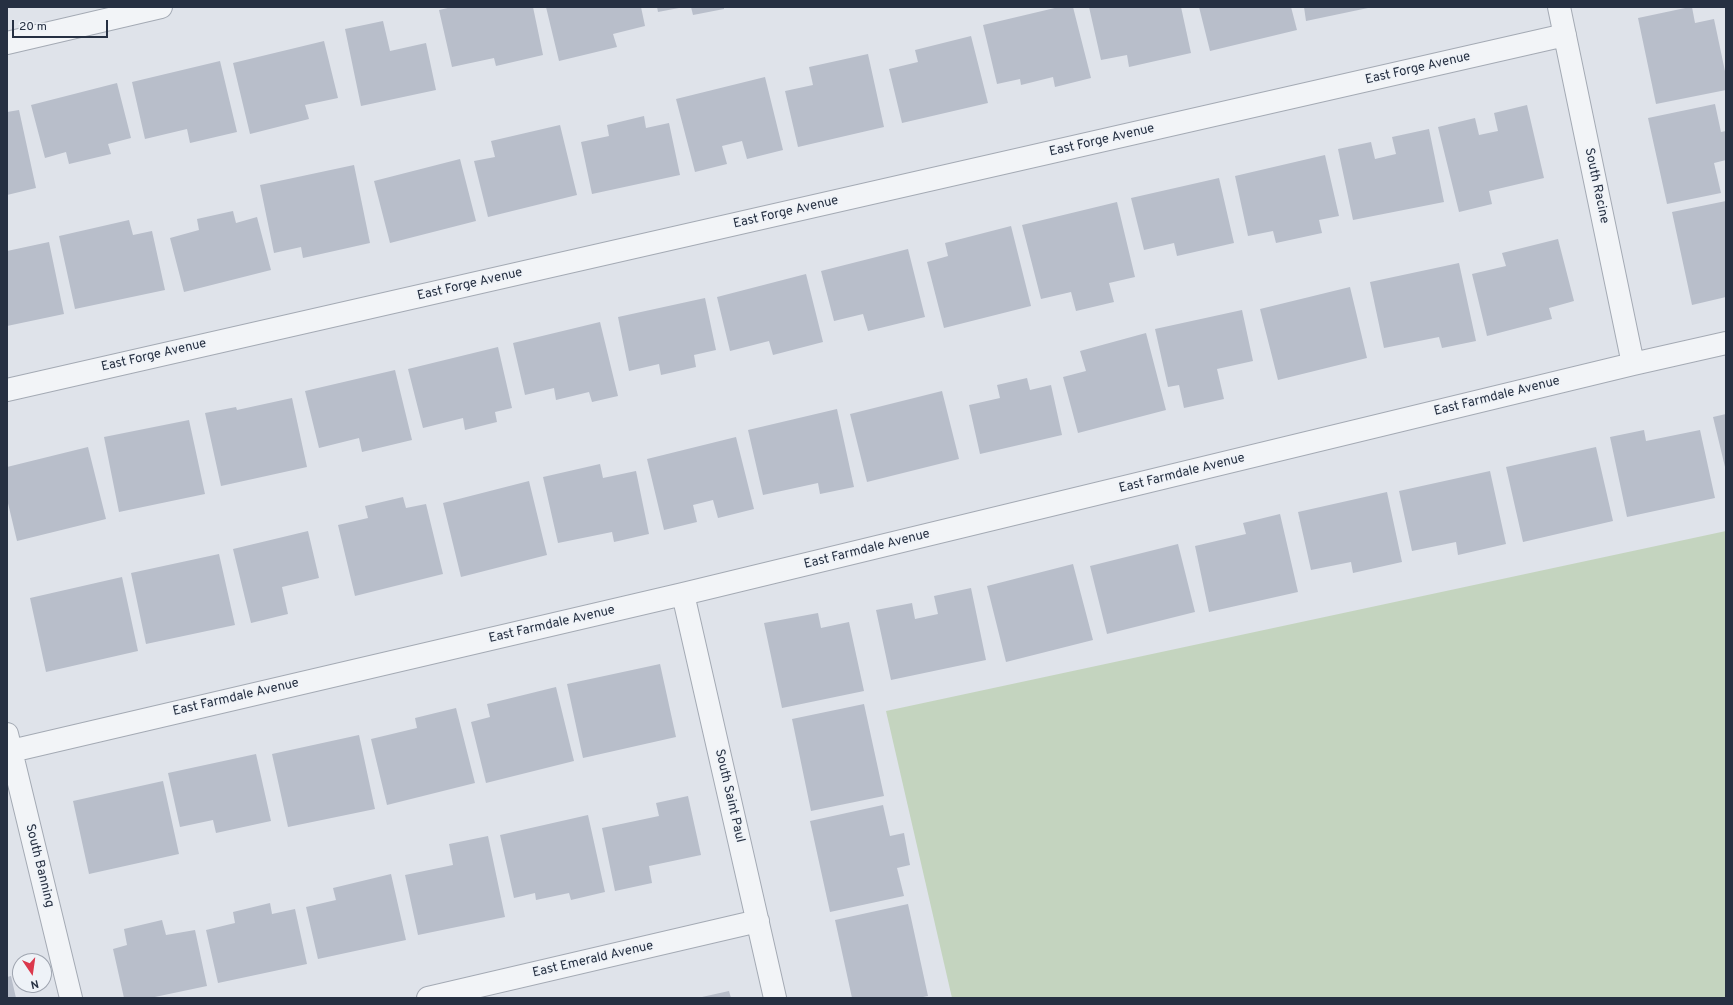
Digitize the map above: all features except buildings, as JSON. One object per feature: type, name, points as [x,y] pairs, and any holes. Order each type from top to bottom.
[{"type":"street","points":[[7,43],[160,7]]},
{"type":"street","name":"South Racine","points":[[1559,7],[1633,364]]},
{"type":"street","name":"East Forge Avenue","points":[[7,390],[1565,35]]},
{"type":"street","name":"East Farmdale Avenue","points":[[8,745],[683,594],[1633,364],[1726,343]]},
{"type":"street","name":"South Saint Paul","points":[[683,594],[776,998]]},
{"type":"street","name":"South Banning","points":[[8,745],[71,998]]},
{"type":"street","name":"East Emerald Avenue","points":[[428,998],[758,921]]},
{"type":"green space","points":[[1726,531],[1726,998],[952,998],[886,711]]}]
